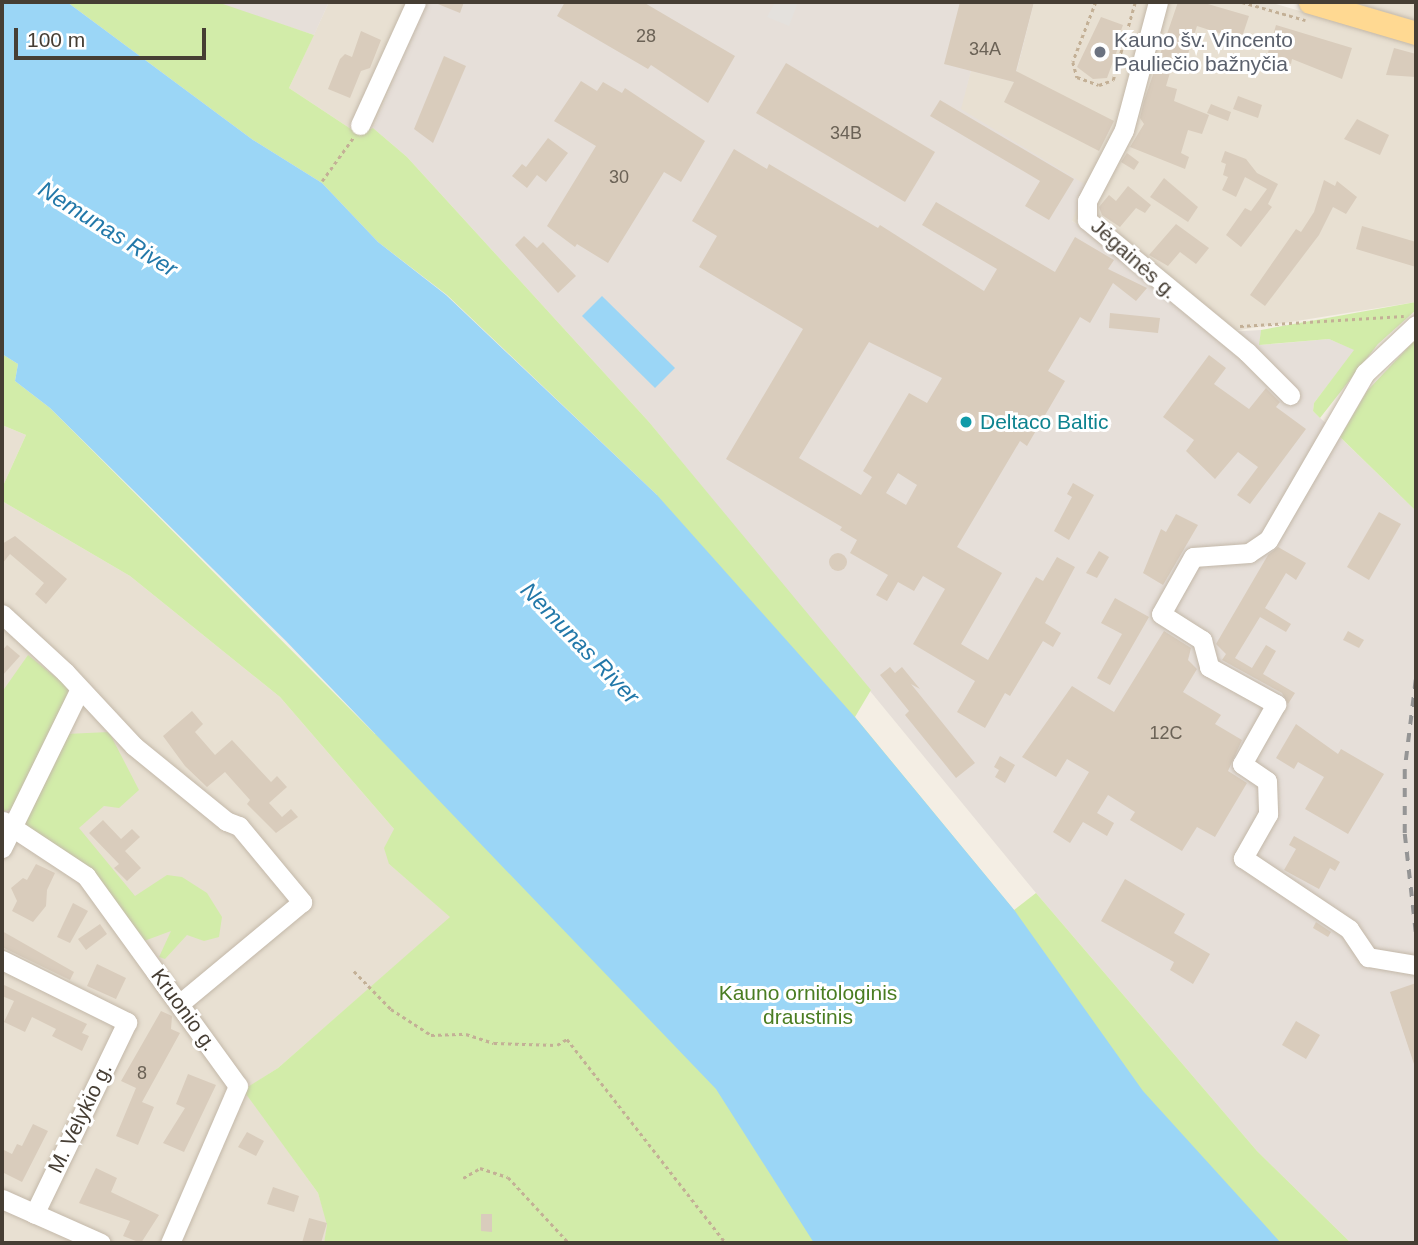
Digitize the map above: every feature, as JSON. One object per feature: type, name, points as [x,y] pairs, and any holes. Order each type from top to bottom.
[{"type":"main road","points":[[1311,2],[1416,33]]},
{"type":"street","points":[[360,125],[416,2]]},
{"type":"street","name":"Jėgainės g.","points":[[1158,2],[1124,130],[1085,210],[1094,228],[1220,331],[1290,395]]},
{"type":"street","points":[[1416,325],[1365,373],[1268,540],[1249,553],[1193,557],[1161,614],[1202,639],[1209,667],[1276,704],[1242,764],[1266,781],[1268,814],[1242,858],[1349,929],[1368,957],[1416,965]]},
{"type":"street","points":[[2,614],[80,689],[134,747],[226,821],[239,826],[302,902],[179,1004]]},
{"type":"street","points":[[2,848],[8,823],[80,689]]},
{"type":"street","name":"Kruonio g.","points":[[8,823],[86,876],[232,1075],[239,1092],[170,1243]]},
{"type":"street","name":"M. Velykio g.","points":[[2,960],[127,1022],[34,1214]]},
{"type":"street","points":[[2,1199],[101,1243]]},
{"type":"path","points":[[1096,2],[1073,62],[1077,78],[1099,85],[1113,80],[1135,2]]},
{"type":"path","points":[[322,181],[360,125]]},
{"type":"path","points":[[1220,331],[1294,319],[1416,316]]},
{"type":"path","points":[[354,971],[391,1009],[430,1035],[466,1034],[494,1043],[557,1045],[567,1039],[726,1243]]},
{"type":"path","points":[[463,1178],[480,1168],[508,1177],[569,1243]]},
{"type":"shaded area","points":[[212,2],[329,2],[314,35]]},
{"type":"shaded area","points":[[329,2],[426,2],[373,128],[357,133],[289,88]]},
{"type":"shaded area","points":[[426,2],[1034,2],[1014,82],[971,71],[961,109],[1086,185],[1072,221],[1227,332],[1261,330],[1260,345],[1329,339],[1355,350],[1314,403],[1313,411],[1416,511],[1416,1243],[1351,1243],[1257,1151],[1036,893],[649,422],[407,157],[373,128]]},
{"type":"shaded area","points":[[775,2],[798,2],[789,26],[767,17]]},
{"type":"shaded area","points":[[1034,2],[1269,2],[1416,45],[1416,302],[1227,332],[1072,221],[960,109],[971,70],[1014,81]]},
{"type":"shaded area","points":[[1352,2],[1416,2],[1416,21]]},
{"type":"shaded area","points":[[2,425],[26,435],[2,488]]},
{"type":"shaded area","points":[[2,501],[130,576],[280,697],[394,829],[389,864],[451,917],[278,1068],[244,1090],[318,1193],[328,1225],[324,1243],[2,1243]]},
{"type":"green space","name":"Kauno ornitologinis draustinis","points":[[67,2],[220,3],[314,35],[289,88],[357,133],[373,128],[407,157],[649,422],[871,690],[855,717],[1014,910],[1036,893],[1257,1151],[1351,1243],[324,1243],[327,1225],[318,1193],[243,1090],[278,1068],[450,917],[389,864],[384,848],[394,829],[280,697],[130,576],[2,501],[2,488],[26,435],[2,425],[2,354],[18,364],[15,381],[50,408],[375,734],[657,495],[447,295],[378,242],[322,183],[253,140]]},
{"type":"green space","points":[[1416,302],[1416,310],[1378,344],[1320,418],[1313,411],[1314,403],[1354,350],[1329,339],[1259,345],[1261,330]]},
{"type":"green space","points":[[1416,339],[1416,511],[1340,437],[1367,391]]},
{"type":"green space","points":[[28,655],[69,688],[68,695],[13,810],[2,811],[2,692]]},
{"type":"green space","points":[[109,732],[139,790],[119,808],[104,806],[79,828],[135,896],[167,875],[182,877],[207,893],[222,917],[219,937],[204,941],[187,935],[165,959],[159,957],[171,931],[144,941],[24,824],[66,734]]},
{"type":"water","name":"Nemunas River","points":[[2,2],[67,2],[253,140],[322,183],[378,242],[446,295],[657,495],[854,716],[1015,911],[1143,1091],[1281,1243],[814,1243],[716,1089],[286,641],[50,408],[15,381],[18,364],[2,354]]},
{"type":"water","points":[[602,296],[675,368],[655,388],[582,316]]},
{"type":"building","points":[[433,2],[464,2],[460,13]]},
{"type":"building","points":[[565,2],[643,2],[735,56],[708,103],[651,65],[648,69],[557,16]]},
{"type":"building","points":[[960,2],[1034,2],[1016,71],[1114,121],[1099,151],[1004,102],[1014,82],[944,64]]},
{"type":"building","points":[[1178,2],[1201,2],[1249,16],[1241,40],[1197,26],[1183,69],[1172,66],[1166,86],[1177,89],[1174,101],[1209,115],[1202,134],[1188,130],[1181,153],[1189,157],[1185,169],[1130,147],[1144,124],[1140,118],[1144,101]]},
{"type":"building","name":"Kauno šv. Vincento Pauliečio bažnyčia","points":[[1101,17],[1123,25],[1119,36],[1122,37],[1107,78],[1093,79],[1077,67]]},
{"type":"building","points":[[1276,25],[1352,48],[1342,79],[1292,59],[1291,64],[1267,56]]},
{"type":"building","points":[[361,31],[381,40],[370,68],[361,71],[350,98],[328,89],[340,59],[345,54],[352,57]]},
{"type":"building","points":[[1394,48],[1416,54],[1416,77],[1386,75]]},
{"type":"building","points":[[444,56],[466,66],[433,143],[414,129]]},
{"type":"building","points":[[786,63],[935,152],[905,202],[756,113]]},
{"type":"building","points":[[581,81],[597,91],[603,82],[622,93],[625,88],[705,141],[681,182],[664,172],[608,263],[577,244],[575,247],[547,226],[596,146],[554,121]]},
{"type":"building","points":[[1238,96],[1262,105],[1258,118],[1233,109]]},
{"type":"building","points":[[940,100],[1074,179],[1049,220],[1025,206],[1040,181],[930,116]]},
{"type":"building","points":[[1211,104],[1231,112],[1228,121],[1207,113]]},
{"type":"building","points":[[1357,119],[1389,135],[1380,155],[1344,139]]},
{"type":"building","points":[[548,138],[568,153],[546,182],[537,175],[527,188],[512,176],[522,164],[526,167]]},
{"type":"building","name":"Deltaco Baltic","points":[[734,149],[767,169],[769,164],[878,228],[880,225],[984,291],[997,269],[922,225],[936,202],[1055,272],[1075,237],[1114,260],[1108,269],[1147,288],[1136,301],[1113,283],[1090,323],[1080,317],[1048,371],[1065,381],[1027,446],[1020,441],[957,547],[1002,573],[961,644],[988,660],[1036,577],[1043,581],[1057,557],[1075,567],[1045,623],[1061,633],[1053,647],[1043,641],[1010,696],[1005,693],[985,728],[957,712],[975,681],[913,644],[945,589],[923,576],[914,591],[898,582],[887,601],[876,595],[888,575],[850,553],[857,540],[840,530],[842,527],[726,459],[803,329],[699,267],[717,236],[692,221]],"holes":[[[869,342],[942,378],[927,403],[909,393],[863,471],[872,477],[861,495],[799,458]],[[898,473],[917,485],[906,505],[886,493]]]},
{"type":"building","points":[[1225,151],[1246,159],[1257,173],[1278,184],[1268,204],[1272,207],[1241,247],[1226,235],[1245,208],[1251,211],[1267,189],[1245,177],[1236,197],[1222,190],[1228,177],[1223,175],[1226,164],[1221,162]]},
{"type":"building","points":[[1127,153],[1139,162],[1134,170],[1121,162]]},
{"type":"building","points":[[1164,178],[1198,207],[1188,222],[1150,197]]},
{"type":"building","points":[[1324,180],[1335,186],[1337,181],[1357,197],[1346,214],[1333,207],[1319,235],[1265,306],[1250,295],[1296,229],[1301,232],[1314,212]]},
{"type":"building","points":[[1128,186],[1151,205],[1145,213],[1136,208],[1120,227],[1102,215],[1099,207],[1109,195],[1116,201]]},
{"type":"building","points":[[1176,224],[1209,248],[1196,264],[1180,252],[1168,266],[1149,255]]},
{"type":"building","points":[[1362,226],[1416,242],[1416,267],[1356,249]]},
{"type":"building","points":[[524,236],[537,248],[543,242],[576,276],[558,293],[515,245]]},
{"type":"building","points":[[1110,313],[1160,318],[1158,333],[1109,328]]},
{"type":"building","points":[[1209,355],[1226,368],[1214,384],[1249,409],[1266,388],[1280,402],[1276,407],[1306,429],[1250,504],[1237,495],[1258,467],[1238,452],[1215,479],[1186,451],[1194,440],[1163,417]]},
{"type":"building","points":[[1073,483],[1094,495],[1069,540],[1054,531],[1072,497],[1067,494]]},
{"type":"building","points":[[1379,512],[1401,524],[1369,580],[1347,567]]},
{"type":"building","points":[[1176,514],[1198,525],[1163,585],[1143,573],[1161,529],[1166,532]]},
{"type":"building","points":[[15,536],[67,579],[46,604],[35,594],[44,583],[10,554],[2,564],[2,544]]},
{"type":"building","points":[[1278,547],[1306,563],[1296,580],[1286,573],[1265,608],[1291,624],[1286,632],[1260,617],[1235,658],[1252,668],[1266,645],[1276,651],[1263,674],[1295,693],[1288,704],[1282,693],[1222,660],[1226,654],[1216,644],[1268,555]]},
{"type":"building","points":[[1099,551],[1109,557],[1097,578],[1086,573]]},
{"type":"building","points":[[838,553],[844,556],[847,562],[844,568],[838,571],[832,568],[829,562],[832,556]]},
{"type":"building","points":[[1115,598],[1149,617],[1110,685],[1097,678],[1122,634],[1101,623]]},
{"type":"building","points":[[1164,631],[1191,648],[1188,660],[1197,669],[1183,692],[1221,715],[1215,724],[1242,740],[1228,771],[1247,783],[1215,837],[1197,827],[1182,851],[1130,820],[1135,812],[1108,795],[1097,813],[1114,823],[1107,836],[1083,822],[1070,843],[1053,832],[1089,772],[1067,759],[1056,777],[1022,757],[1072,686],[1114,712]]},
{"type":"building","points":[[1348,631],[1364,640],[1359,648],[1343,640]]},
{"type":"building","points":[[7,645],[20,656],[2,676],[2,651]]},
{"type":"building","points":[[890,667],[895,673],[902,667],[920,689],[911,684],[975,763],[956,778],[905,715],[909,711],[880,675]]},
{"type":"building","points":[[192,711],[203,724],[195,732],[215,755],[232,740],[271,782],[277,776],[287,787],[269,803],[282,817],[291,809],[298,817],[276,833],[247,804],[250,800],[225,772],[207,787],[185,766],[163,736]]},
{"type":"building","points":[[1296,724],[1338,754],[1341,749],[1384,774],[1348,834],[1305,809],[1324,777],[1298,762],[1294,769],[1276,758]]},
{"type":"building","points":[[1000,756],[1015,765],[1005,783],[995,777],[999,770],[994,767]]},
{"type":"building","points":[[103,820],[121,839],[132,829],[140,837],[125,851],[141,868],[127,881],[114,868],[119,864],[89,833]]},
{"type":"building","points":[[1294,836],[1340,862],[1335,871],[1330,868],[1319,889],[1284,870],[1296,849],[1289,845]]},
{"type":"building","points":[[36,864],[55,873],[47,890],[46,906],[33,922],[12,911],[17,901],[11,888],[23,878],[27,880]]},
{"type":"building","points":[[1125,879],[1185,914],[1174,933],[1210,954],[1193,984],[1170,970],[1174,962],[1101,921]]},
{"type":"building","points":[[73,903],[88,911],[70,943],[57,937]]},
{"type":"building","points":[[1316,922],[1331,932],[1328,937],[1313,928]]},
{"type":"building","points":[[100,924],[107,934],[86,950],[78,939]]},
{"type":"building","points":[[2,931],[74,972],[70,980],[2,947]]},
{"type":"building","points":[[97,964],[126,978],[116,999],[87,986]]},
{"type":"building","points":[[1416,983],[1416,1064],[1414,1064],[1390,992]]},
{"type":"building","points":[[2,984],[87,1024],[82,1033],[89,1036],[82,1051],[52,1036],[56,1029],[32,1017],[25,1032],[4,1022],[14,1001],[2,996]]},
{"type":"building","points":[[161,1011],[172,1016],[171,1029],[180,1033],[142,1102],[154,1107],[138,1145],[116,1136],[136,1088],[121,1081]]},
{"type":"building","points":[[1296,1021],[1320,1035],[1306,1059],[1282,1045]]},
{"type":"building","points":[[188,1074],[216,1085],[184,1152],[163,1143],[185,1108],[176,1104]]},
{"type":"building","points":[[33,1124],[48,1131],[22,1182],[2,1172],[2,1149],[12,1154],[17,1144],[22,1146]]},
{"type":"building","points":[[247,1132],[264,1141],[256,1156],[238,1147]]},
{"type":"building","points":[[96,1168],[117,1178],[111,1192],[159,1215],[141,1243],[123,1236],[130,1221],[79,1203]]},
{"type":"building","points":[[273,1187],[299,1196],[294,1212],[267,1204]]},
{"type":"building","points":[[481,1214],[492,1214],[492,1232],[481,1231]]},
{"type":"building","points":[[309,1218],[327,1223],[321,1243],[302,1243]]},
{"type":"railway","points":[[1416,680],[1405,770],[1405,834],[1416,932]]},
{"type":"place","name":"Kauno šv. Vincento Pauliečio bažnyčia","points":[[1100,52]]},
{"type":"place","name":"Deltaco Baltic","points":[[966,422]]}]
